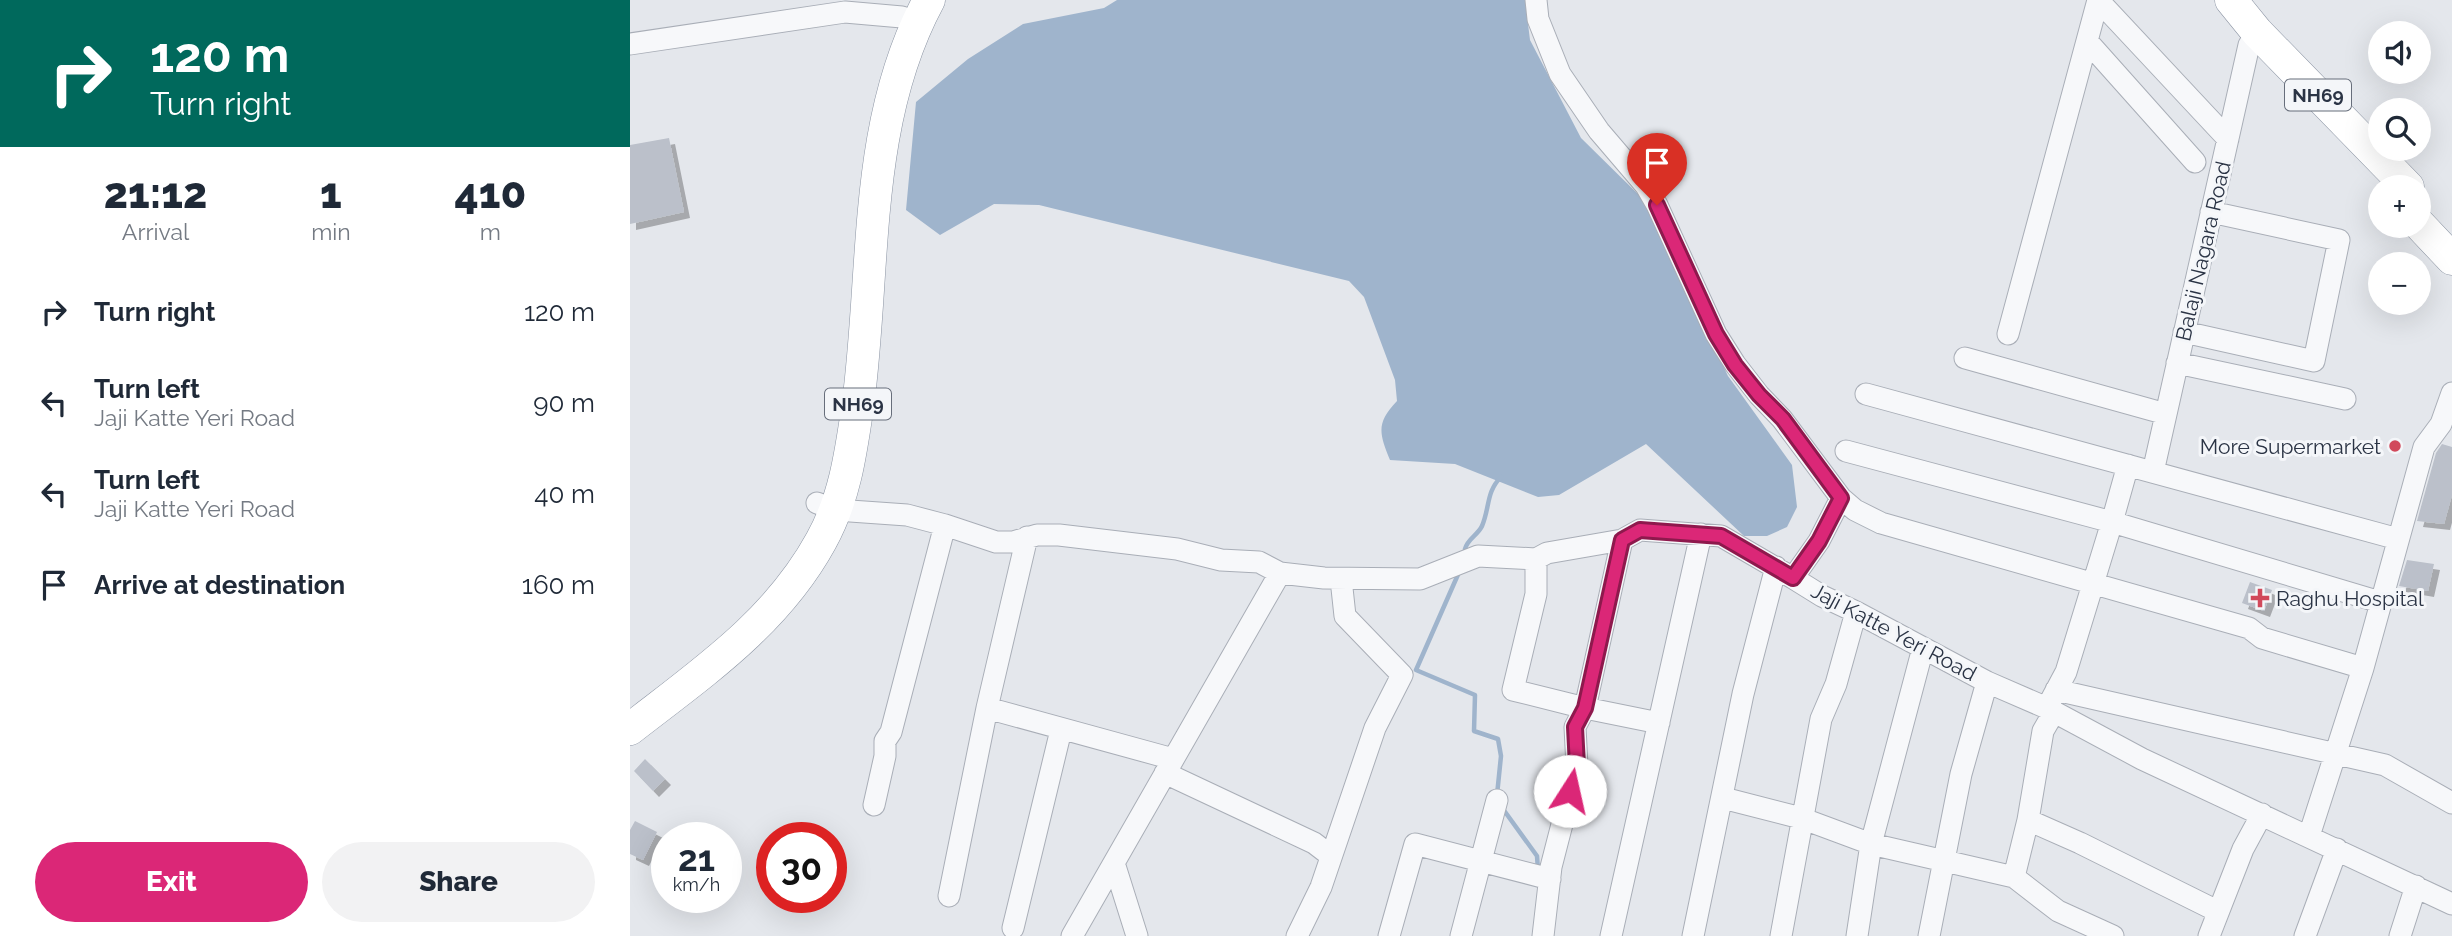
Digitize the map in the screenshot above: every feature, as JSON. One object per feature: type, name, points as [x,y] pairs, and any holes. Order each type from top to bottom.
[{"type":"highway","name":"NH69","points":[[630,703],[722,631],[761,592],[803,531],[826,507],[849,470],[861,378],[878,165],[888,108],[916,24],[929,0]]},
{"type":"highway","name":"NH69","points":[[2226,1],[2253,39],[2373,175]]},
{"type":"highway","name":"NH69","points":[[630,729],[736,647],[777,606],[821,541],[841,376],[858,162],[883,65],[907,9]]},
{"type":"highway","name":"NH69","points":[[2253,39],[2395,175]]},
{"type":"highway","points":[[2431,212],[2452,233]]},
{"type":"highway","points":[[2431,236],[2452,258]]},
{"type":"street","points":[[1536,0],[1538,19],[1560,74],[1598,131],[1646,186],[1716,334],[1735,365],[1783,419],[1841,498],[1855,510],[1881,523],[2249,628],[2262,638],[2363,668]]},
{"type":"street","points":[[2008,334],[2098,0],[2228,139]]},
{"type":"street","points":[[630,44],[845,12],[907,9]]},
{"type":"street","name":"Balaji Nagara Road","points":[[2153,472],[2253,39]]},
{"type":"street","points":[[2087,41],[2195,162]]},
{"type":"street","points":[[2184,332],[2314,361],[2339,240],[2211,212]]},
{"type":"street","points":[[1965,358],[2166,414]]},
{"type":"street","points":[[2177,363],[2345,399]]},
{"type":"street","points":[[2309,836],[2363,668],[2424,447],[2441,424],[2452,393]]},
{"type":"street","points":[[1866,394],[2398,538]]},
{"type":"street","points":[[1846,451],[2112,522],[2381,603]]},
{"type":"street","points":[[2014,877],[2028,820],[2043,731],[2066,671],[2128,465]]},
{"type":"street","name":"Jaji Katte Yeri Road","points":[[1841,498],[1819,541],[1785,572],[1822,596],[1987,682],[2053,704],[2142,759],[2452,904]]},
{"type":"street","points":[[826,507],[907,515],[996,542],[1013,542],[1037,534],[1059,535],[1177,549],[1221,560],[1259,562],[1280,573],[1341,579],[1420,579],[1478,556],[1536,559],[1547,553],[1622,540],[1640,530],[1721,536],[1785,572],[1743,694],[1693,936]]},
{"type":"street","points":[[874,805],[885,756],[885,741],[891,732],[945,525]]},
{"type":"street","points":[[1611,936],[1701,534]]},
{"type":"street","points":[[949,896],[987,708],[1027,537]]},
{"type":"street","points":[[1543,936],[1550,879],[1577,766],[1575,727],[1585,708],[1622,540]]},
{"type":"street","points":[[1536,559],[1536,594],[1513,690],[1659,723]]},
{"type":"street","points":[[1072,936],[1280,573]]},
{"type":"street","points":[[1297,936],[1321,887],[1375,728],[1402,675],[1345,616],[1341,579]]},
{"type":"street","points":[[1781,936],[1821,719],[1836,684],[1856,612]]},
{"type":"street","points":[[1857,936],[1871,844],[1923,648]]},
{"type":"street","points":[[1929,936],[1961,774],[1987,682]]},
{"type":"street","points":[[2053,704],[2336,753],[2385,765],[2452,803]]},
{"type":"street","points":[[987,708],[1169,766],[1314,844],[1331,856]]},
{"type":"street","points":[[1013,928],[1061,730]]},
{"type":"street","points":[[1723,798],[1801,818],[1871,844],[2014,877],[2058,911],[2113,936]]},
{"type":"street","points":[[1461,936],[1497,800]]},
{"type":"street","points":[[2209,936],[2243,849],[2262,814]]},
{"type":"street","points":[[2028,820],[2217,911]]},
{"type":"street","points":[[1389,936],[1415,844],[1550,879]]},
{"type":"street","points":[[2305,936],[2337,849]]},
{"type":"street","points":[[1114,863],[1137,936]]},
{"type":"street","points":[[2400,936],[2416,886]]},
{"type":"water","points":[[1117,0],[1525,0],[1530,40],[1581,138],[1643,199],[1728,376],[1792,465],[1797,507],[1787,527],[1767,536],[1744,536],[1646,444],[1559,495],[1538,497],[1455,464],[1390,460],[1381,429],[1390,409],[1397,401],[1395,380],[1364,297],[1349,281],[1039,205],[994,204],[940,235],[906,210],[916,102],[968,59],[1023,24],[1104,8]]},
{"type":"building","points":[[669,138],[684,212],[630,224],[630,145]]},
{"type":"building","points":[[2442,444],[2452,447],[2452,495],[2444,524],[2417,521],[2436,453]]},
{"type":"building","points":[[2407,560],[2434,564],[2428,591],[2399,586]]},
{"type":"building","points":[[2250,582],[2272,590],[2264,611],[2242,603]]},
{"type":"building","points":[[645,759],[665,779],[653,791],[634,771]]},
{"type":"building","points":[[635,821],[651,829],[651,844],[643,860],[630,854],[630,830]]},
{"type":"waterway","points":[[1465,549],[1482,526],[1491,494],[1501,477]]},
{"type":"waterway","points":[[1460,570],[1416,670],[1475,695],[1474,731],[1498,739],[1501,756],[1497,795]]},
{"type":"waterway","points":[[1503,809],[1537,856],[1538,870]]},
{"type":"place","name":"More Supermarket","points":[[2395,446]]},
{"type":"place","name":"Raghu Hospital","points":[[2260,598]]},
{"type":"route","points":[[1570,791],[1577,766],[1575,727],[1585,708],[1622,540],[1640,530],[1721,536],[1793,578],[1819,541],[1841,498],[1783,419],[1735,365],[1716,334],[1657,205]]}]
